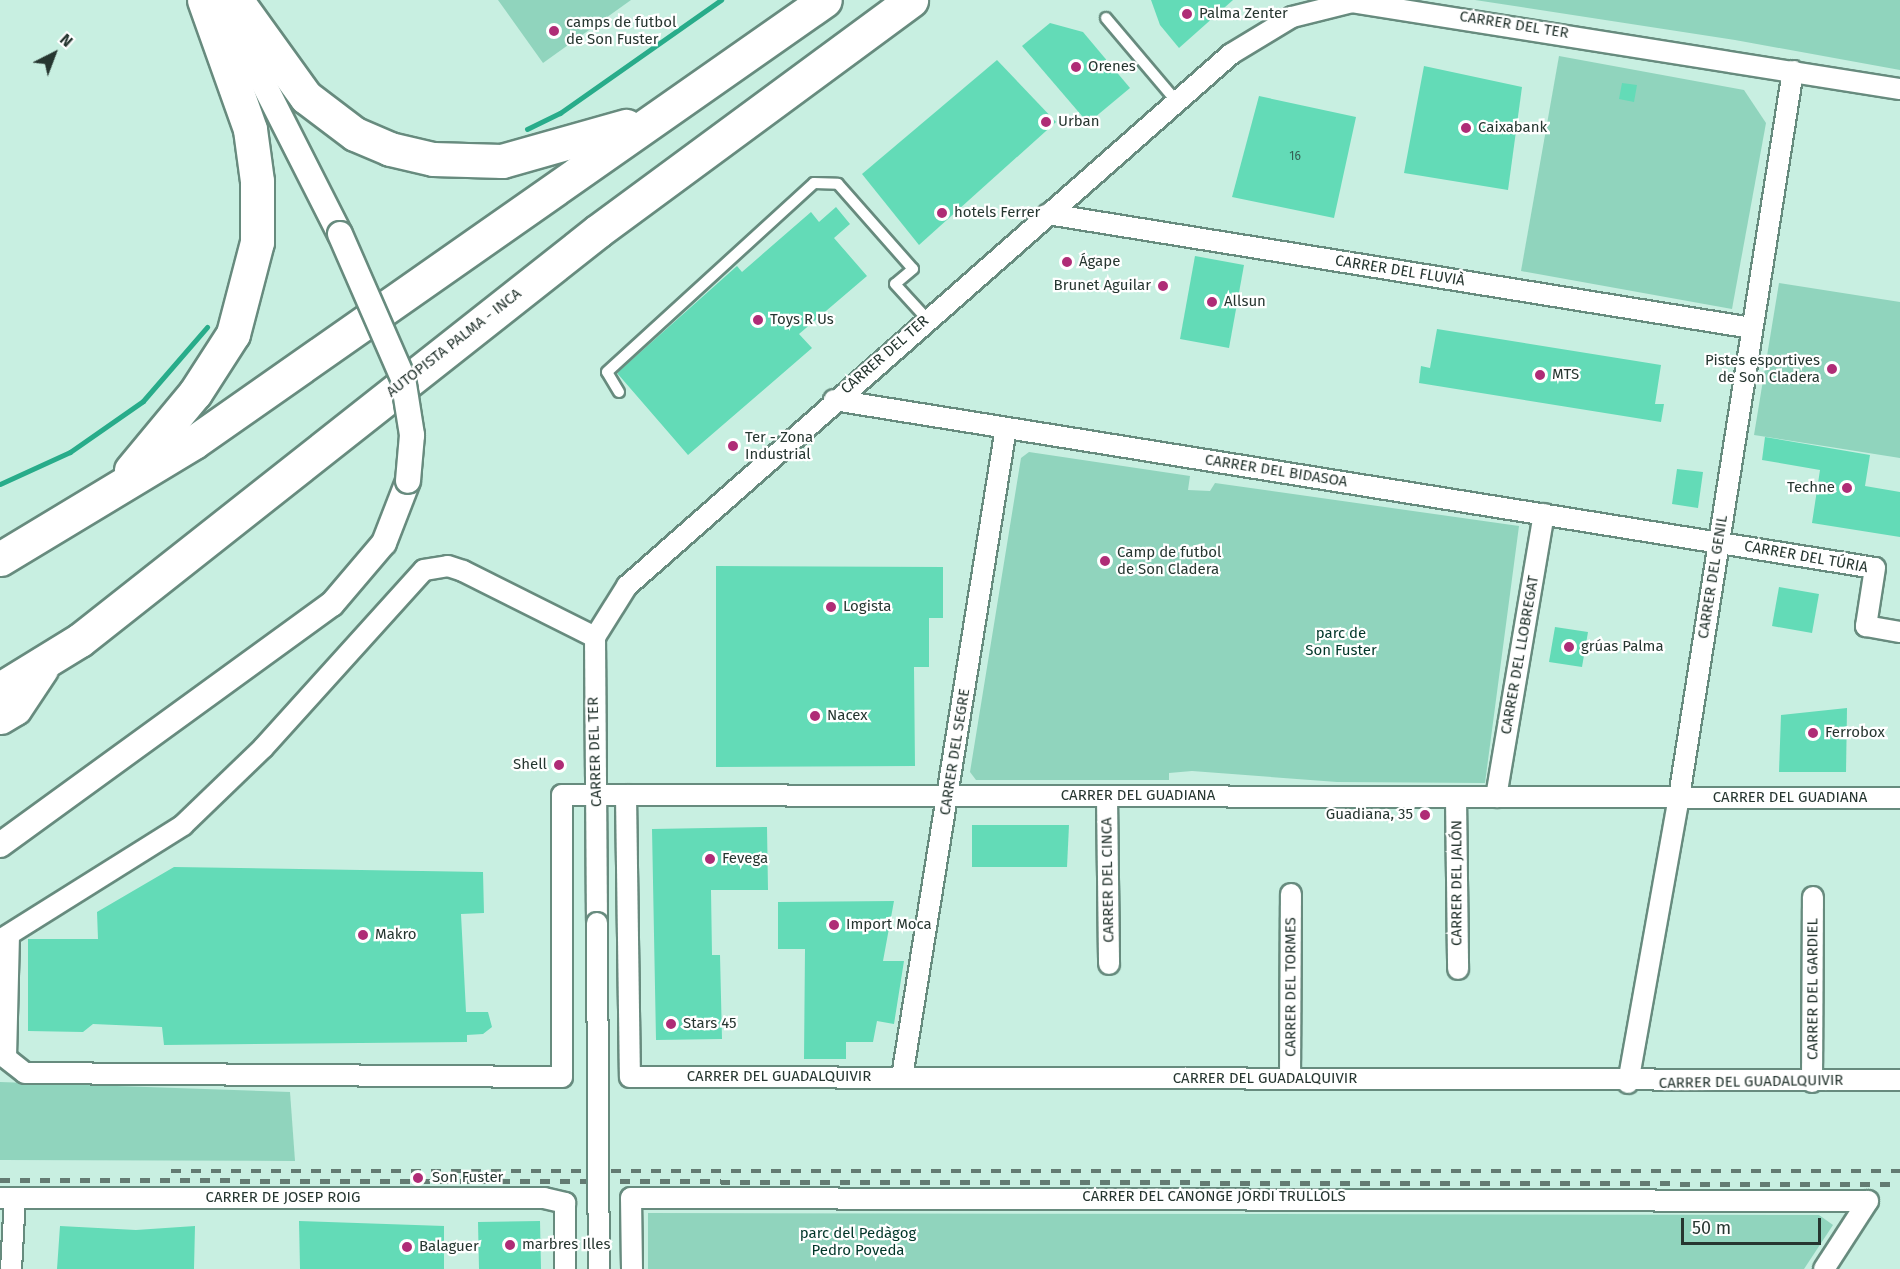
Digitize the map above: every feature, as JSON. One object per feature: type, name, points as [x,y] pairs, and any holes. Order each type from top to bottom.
[{"type":"highway","points":[[108,497],[210,373],[233,334],[253,269],[260,212],[255,153],[204,0]]},
{"type":"highway","points":[[236,0],[283,71],[319,108],[355,134],[409,154],[479,162],[520,158],[667,111]]},
{"type":"highway","points":[[0,560],[108,497],[414,291],[825,0]]},
{"type":"highway","name":"AUTOPISTA PALMA - INCA","points":[[0,689],[45,664],[598,231],[910,0]]},
{"type":"highway","points":[[0,717],[15,708],[45,664]]},
{"type":"street","points":[[0,845],[332,604],[384,543],[408,480],[412,435],[403,378],[340,234],[248,53],[215,0]]},
{"type":"street","points":[[229,0],[248,53]]},
{"type":"street","name":"CARRER DEL TER","points":[[599,1269],[595,638],[645,566],[1232,54],[1293,17],[1352,2],[1900,89]]},
{"type":"street","name":"CARRER DEL GENIL","points":[[1628,1083],[1679,797],[1793,71]]},
{"type":"street","name":"CARRER DEL FLUVIÀ","points":[[1048,214],[1752,328]]},
{"type":"street","name":"CARRER DEL BIDASOA","points":[[834,400],[1718,542]]},
{"type":"street","name":"CARRER DEL SEGRE","points":[[902,1077],[1006,428]]},
{"type":"street","name":"CARRER DEL LLOBREGAT","points":[[1496,797],[1544,514]]},
{"type":"street","name":"CARRER DEL TÚRIA","points":[[1718,542],[1875,568],[1866,626],[1900,632]]},
{"type":"street","points":[[4,938],[183,825],[263,748],[424,570],[448,566],[463,571],[595,638]]},
{"type":"street","name":"CARRER DEL GUADIANA","points":[[4,938],[6,1058],[25,1073],[562,1077],[562,795],[1900,798]]},
{"type":"street","name":"CARRER DEL TER","points":[[626,795],[630,1077]]},
{"type":"street","name":"CARRER DEL CINCA","points":[[1107,796],[1109,964]]},
{"type":"street","name":"CARRER DEL JALÓN","points":[[1456,797],[1458,969]]},
{"type":"street","name":"CARRER DEL TORMES","points":[[1290,1080],[1291,894]]},
{"type":"street","name":"CARRER DEL GARDIEL","points":[[1812,1082],[1813,897]]},
{"type":"street","name":"CARRER DEL GUADALQUIVIR","points":[[630,1077],[1628,1083],[1900,1080]]},
{"type":"street","points":[[8,1198],[11,1269]]},
{"type":"street","name":"CARRER DE JOSEP ROIG","points":[[8,1198],[544,1198],[565,1203],[565,1269]]},
{"type":"street","name":"CARRER DEL CANONGE JORDI TRULLOLS","points":[[632,1269],[631,1198],[1868,1201],[1824,1269]]},
{"type":"lane","points":[[1106,18],[1177,102]]},
{"type":"lane","points":[[619,392],[607,372],[814,183],[838,184],[913,269],[895,284],[927,319]]},
{"type":"green space","name":"camps de futbol de Son Fuster","points":[[498,0],[631,0],[543,63]]},
{"type":"green space","points":[[1475,0],[1900,0],[1900,70],[1735,40]]},
{"type":"green space","points":[[1559,56],[1744,90],[1766,123],[1732,309],[1521,271]]},
{"type":"green space","name":"Pistes esportives de Son Cladera","points":[[1779,283],[1900,302],[1900,458],[1754,435]]},
{"type":"green space","name":"parc de Son Fuster","points":[[1029,452],[1190,476],[1188,490],[1210,491],[1215,483],[1519,526],[1485,783],[1337,782],[1192,771],[1169,773],[1169,780],[976,780],[970,772],[1021,458]]},
{"type":"green space","points":[[0,1082],[290,1092],[295,1161],[0,1160]]},
{"type":"green space","name":"parc del Pedàgog Pedro Poveda","points":[[648,1213],[1819,1215],[1833,1225],[1804,1269],[648,1269]]},
{"type":"building","name":"Palma Zenter","points":[[1151,0],[1233,0],[1179,48],[1160,25]]},
{"type":"building","name":"Orenes","points":[[1050,23],[1083,32],[1130,88],[1088,123],[1022,46]]},
{"type":"building","points":[[997,60],[1056,122],[919,245],[862,174]]},
{"type":"building","points":[[1424,66],[1522,87],[1508,190],[1404,173]]},
{"type":"building","points":[[1622,83],[1637,85],[1634,102],[1619,99]]},
{"type":"building","points":[[1259,96],[1356,117],[1334,218],[1232,197]]},
{"type":"building","points":[[836,207],[850,224],[834,238],[867,276],[799,334],[812,348],[688,455],[617,373],[737,266],[742,272],[811,212],[819,222]]},
{"type":"building","name":"Allsun","points":[[1195,256],[1244,265],[1229,348],[1180,339]]},
{"type":"building","name":"MTS","points":[[1437,329],[1661,365],[1655,404],[1664,404],[1661,422],[1419,383],[1421,366],[1430,368]]},
{"type":"building","name":"Techne","points":[[1765,437],[1870,455],[1865,486],[1900,492],[1900,537],[1812,523],[1820,470],[1762,460]]},
{"type":"building","points":[[1677,469],[1703,472],[1698,508],[1672,504]]},
{"type":"building","points":[[716,566],[943,567],[943,618],[929,618],[929,667],[914,667],[915,766],[716,767]]},
{"type":"building","points":[[1779,587],[1819,594],[1812,633],[1772,626]]},
{"type":"building","name":"grúas Palma","points":[[1555,627],[1588,632],[1582,667],[1549,662]]},
{"type":"building","name":"Ferrobox","points":[[1847,708],[1846,772],[1779,772],[1781,715]]},
{"type":"building","points":[[972,825],[1069,825],[1067,867],[972,867]]},
{"type":"building","name":"Fevega","points":[[767,827],[768,890],[711,890],[712,955],[720,955],[722,1039],[656,1040],[652,829]]},
{"type":"building","points":[[174,867],[483,872],[484,913],[461,914],[466,1012],[488,1012],[492,1027],[483,1034],[467,1035],[467,1042],[164,1045],[162,1027],[93,1024],[83,1032],[28,1031],[28,939],[98,939],[97,912]]},
{"type":"building","points":[[894,901],[883,961],[904,961],[894,1024],[877,1021],[873,1042],[846,1042],[846,1059],[804,1059],[805,949],[778,949],[778,902]]},
{"type":"building","points":[[299,1221],[444,1226],[444,1269],[300,1269]]},
{"type":"building","name":"marbres Illes","points":[[540,1221],[541,1269],[479,1269],[478,1222]]},
{"type":"building","points":[[60,1226],[136,1230],[195,1226],[194,1269],[57,1269]]},
{"type":"waterway","points":[[527,129],[560,113],[721,0]]},
{"type":"waterway","points":[[0,484],[70,452],[143,401],[207,327]]},
{"type":"railway","points":[[171,1171],[1900,1171]]},
{"type":"railway","points":[[0,1180],[1900,1184]]},
{"type":"place","name":"Palma Zenter","points":[[1187,14]]},
{"type":"place","name":"camps de futbol de Son Fuster","points":[[554,31]]},
{"type":"place","name":"Orenes","points":[[1076,67]]},
{"type":"place","name":"Urban","points":[[1046,122]]},
{"type":"place","name":"Caixabank","points":[[1466,128]]},
{"type":"place","name":"hotels Ferrer","points":[[942,213]]},
{"type":"place","name":"Ágape","points":[[1067,262]]},
{"type":"place","name":"Brunet Aguilar","points":[[1163,286]]},
{"type":"place","name":"Allsun","points":[[1212,302]]},
{"type":"place","name":"Toys R Us","points":[[758,320]]},
{"type":"place","name":"Pistes esportives de Son Cladera","points":[[1832,369]]},
{"type":"place","name":"MTS","points":[[1540,375]]},
{"type":"place","name":"Ter - Zona Industrial","points":[[733,446]]},
{"type":"place","name":"Techne","points":[[1847,488]]},
{"type":"place","name":"Camp de futbol de Son Cladera","points":[[1105,561]]},
{"type":"place","name":"Logista","points":[[831,607]]},
{"type":"place","name":"grúas Palma","points":[[1569,647]]},
{"type":"place","name":"Nacex","points":[[815,716]]},
{"type":"place","name":"Ferrobox","points":[[1813,733]]},
{"type":"place","name":"Shell","points":[[559,765]]},
{"type":"place","name":"Guadiana, 35","points":[[1425,815]]},
{"type":"place","name":"Fevega","points":[[710,859]]},
{"type":"place","name":"Import Moca","points":[[834,925]]},
{"type":"place","name":"Makro","points":[[363,935]]},
{"type":"place","name":"Stars 45","points":[[671,1024]]},
{"type":"place","name":"Son Fuster","points":[[418,1178]]},
{"type":"place","name":"marbres Illes","points":[[510,1245]]},
{"type":"place","name":"Balaguer","points":[[407,1247]]}]
